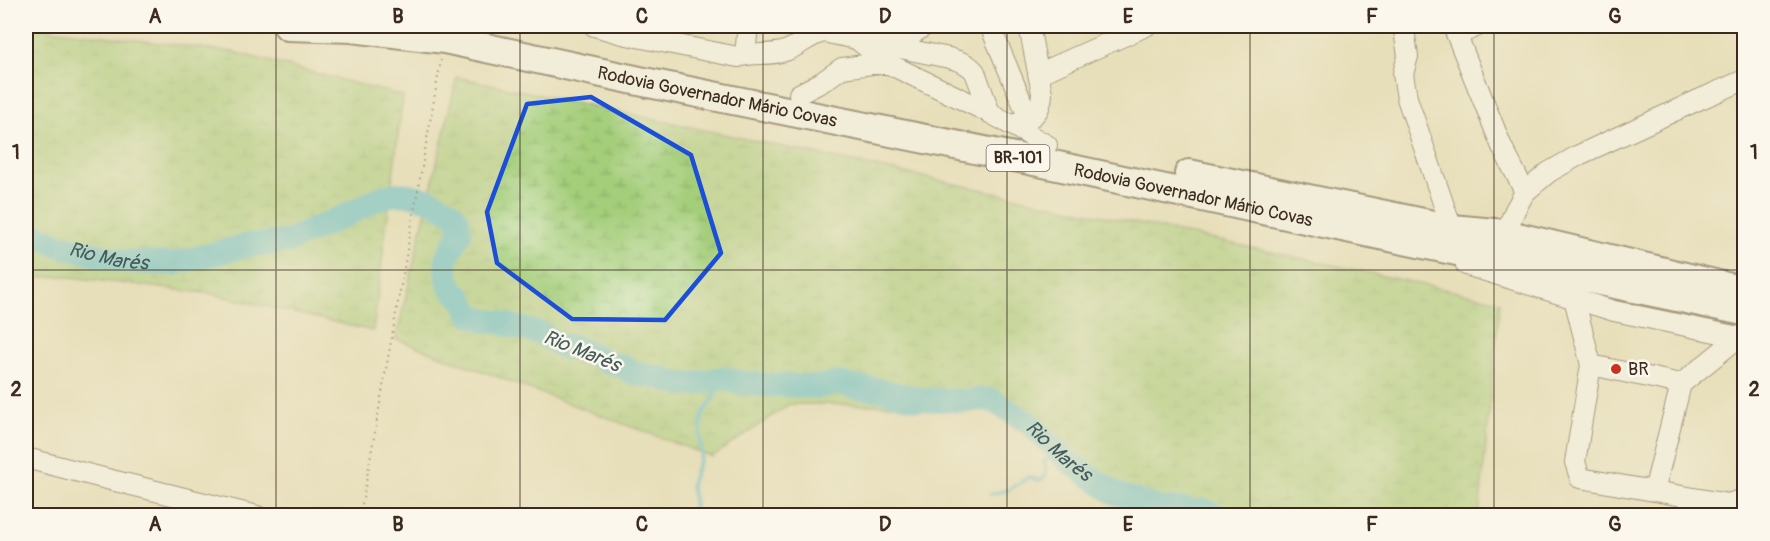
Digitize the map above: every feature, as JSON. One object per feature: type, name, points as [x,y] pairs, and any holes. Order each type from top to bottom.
[{"type":"highway","name":"Rodovia Governador Mário Covas","points":[[288,26],[454,32],[799,94],[1452,229],[1505,234],[1744,291]]},
{"type":"highway","name":"Rodovia Governador Mário Covas","points":[[454,32],[667,87],[1039,162],[1366,232],[1743,328]]},
{"type":"street","points":[[594,26],[666,44],[738,57],[745,54],[783,52],[814,30],[834,33],[858,40],[892,56],[1047,144]]},
{"type":"street","points":[[619,26],[739,50],[745,54]]},
{"type":"street","points":[[745,54],[748,26]]},
{"type":"street","points":[[799,94],[842,68],[872,64],[892,56],[924,26]]},
{"type":"street","points":[[990,26],[1029,119]]},
{"type":"street","points":[[1009,124],[1029,119],[1035,114],[1041,101],[1042,93],[1029,26]]},
{"type":"street","points":[[1038,74],[1146,26]]},
{"type":"street","points":[[1478,26],[1455,30],[1502,147],[1525,192]]},
{"type":"street","points":[[1404,30],[1408,56],[1403,74],[1407,98],[1452,229]]},
{"type":"street","points":[[834,33],[842,68]]},
{"type":"street","points":[[892,56],[949,58],[966,63],[975,72],[990,113]]},
{"type":"street","points":[[1505,234],[1525,192],[1549,172],[1579,155],[1744,80]]},
{"type":"street","points":[[1366,232],[1614,310],[1692,327],[1743,328]]},
{"type":"street","points":[[1574,298],[1591,365],[1575,462],[1580,478],[1728,504],[1744,500]]},
{"type":"street","points":[[1654,491],[1681,384],[1743,328]]},
{"type":"street","points":[[1591,365],[1681,384]]},
{"type":"street","points":[[26,458],[257,516]]},
{"type":"path","points":[[360,516],[420,186],[454,32]]},
{"type":"highlighted area","points":[[591,97],[691,155],[721,253],[665,320],[572,319],[497,263],[487,212],[527,104]]},
{"type":"green space","points":[[26,26],[233,52],[403,96],[373,331],[212,294],[62,276],[26,279]]},
{"type":"green space","points":[[457,77],[1500,301],[1479,515],[1151,515],[989,406],[790,404],[712,457],[396,339]]},
{"type":"waterway","name":"Rio Marés","points":[[26,231],[58,245],[121,261],[172,264],[250,245],[286,242],[379,198],[395,194],[411,195],[432,201],[451,212],[458,220],[460,233],[447,257],[446,271],[450,287],[462,298],[470,314],[486,321],[542,334],[566,348],[572,346],[597,356],[607,363],[624,366],[637,374],[661,378],[678,384],[694,384],[717,379],[728,379],[741,383],[818,387],[840,383],[918,399],[994,401],[1031,425],[1068,461],[1114,493],[1160,509],[1184,509],[1190,512],[1203,510],[1218,516]]},
{"type":"waterway","points":[[695,516],[691,484],[702,453],[700,438],[702,415],[715,396],[716,389],[712,381]]},
{"type":"waterway","points":[[991,494],[1008,490],[1029,477],[1039,480],[1045,477],[1044,462],[1055,449]]},
{"type":"place","name":"BR","points":[[1616,369]]}]
